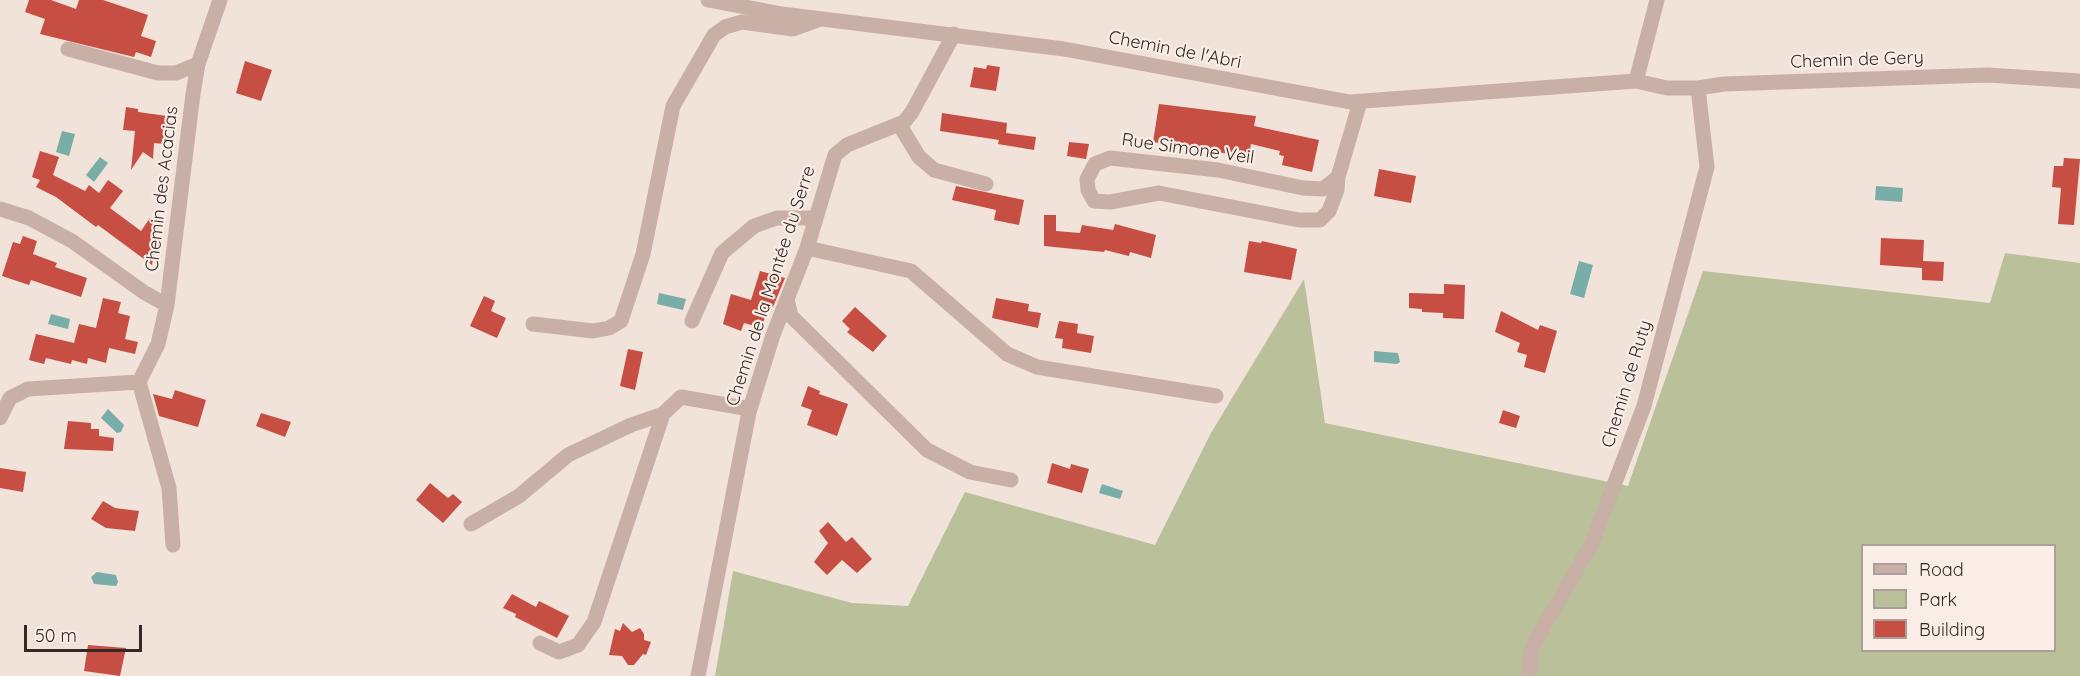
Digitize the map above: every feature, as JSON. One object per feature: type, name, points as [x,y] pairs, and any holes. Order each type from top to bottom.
[{"type":"street","name":"Chemin des Acacias","points":[[139,382],[158,344],[167,305],[198,64],[220,0]]},
{"type":"street","name":"Chemin de l'Abri","points":[[708,0],[782,14],[1064,49],[1350,102],[1636,81]]},
{"type":"street","points":[[1636,81],[1657,0]]},
{"type":"street","points":[[532,324],[593,331],[609,328],[621,321],[643,254],[673,106],[714,35],[742,22],[794,29],[824,18]]},
{"type":"street","name":"Chemin de la Montée du Serre","points":[[698,676],[750,409],[787,299],[807,248],[835,155],[848,146],[898,124],[912,112],[954,34]]},
{"type":"street","points":[[68,50],[158,73],[176,73],[198,64]]},
{"type":"street","name":"Chemin de Gery","points":[[1636,81],[1667,88],[1988,75],[2080,81]]},
{"type":"street","name":"Chemin de Ruty","points":[[1529,676],[1531,649],[1592,543],[1644,406],[1707,167],[1698,88]]},
{"type":"street","name":"Rue Simone Veil","points":[[1338,177],[1323,189],[1303,188],[1218,170],[1110,158],[1095,164],[1087,179],[1088,190],[1094,201],[1110,202],[1159,193],[1299,220],[1320,220],[1329,212],[1337,190],[1338,177],[1360,102]]},
{"type":"street","points":[[898,124],[919,157],[934,170],[986,184]]},
{"type":"street","points":[[0,209],[29,219],[72,241],[145,293],[167,305]]},
{"type":"street","points":[[692,321],[722,253],[754,226],[777,218],[816,218]]},
{"type":"street","points":[[807,248],[911,271],[1007,354],[1037,367],[1216,396]]},
{"type":"street","points":[[787,299],[791,316],[927,450],[970,472],[1011,480]]},
{"type":"street","points":[[0,418],[10,398],[28,389],[139,382],[169,488],[173,545]]},
{"type":"street","points":[[471,524],[519,496],[568,455],[631,425],[663,414],[681,396],[750,409]]},
{"type":"street","points":[[540,643],[559,652],[578,645],[594,622],[663,414]]},
{"type":"green space","points":[[2005,253],[2080,263],[2080,676],[715,676],[733,571],[852,603],[908,606],[965,492],[1155,545],[1211,433],[1304,279],[1325,423],[1628,486],[1703,271],[1990,303]]},
{"type":"water","points":[[62,131],[75,134],[69,156],[56,152]]},
{"type":"water","points":[[100,157],[108,163],[94,182],[86,175]]},
{"type":"water","points":[[1876,186],[1903,188],[1902,202],[1875,200]]},
{"type":"water","points":[[1579,261],[1593,265],[1584,298],[1570,294]]},
{"type":"water","points":[[659,293],[686,299],[683,310],[657,304]]},
{"type":"water","points":[[51,314],[70,319],[68,329],[48,324]]},
{"type":"water","points":[[1374,351],[1398,353],[1400,362],[1397,364],[1374,362]]},
{"type":"water","points":[[108,409],[124,425],[121,432],[117,433],[101,418]]},
{"type":"water","points":[[1102,484],[1123,491],[1120,499],[1099,493]]},
{"type":"water","points":[[97,572],[116,575],[118,582],[116,586],[94,584],[91,577]]},
{"type":"building","points":[[29,0],[51,0],[76,9],[79,0],[103,0],[148,15],[141,36],[156,41],[151,57],[136,52],[134,57],[40,34],[45,19],[25,12]]},
{"type":"building","points":[[245,61],[272,70],[261,101],[236,93]]},
{"type":"building","points":[[987,65],[1000,67],[996,91],[970,87],[974,67],[986,69]]},
{"type":"building","points":[[1159,104],[1256,116],[1254,126],[1319,140],[1312,172],[1282,165],[1284,156],[1279,155],[1280,151],[1251,144],[1249,157],[1153,142]]},
{"type":"building","points":[[126,107],[138,109],[138,112],[167,116],[164,144],[154,143],[153,159],[143,152],[131,170],[135,131],[123,130]]},
{"type":"building","points":[[942,113],[1007,123],[1006,133],[1036,137],[1034,150],[998,144],[999,140],[940,131]]},
{"type":"building","points":[[1069,142],[1089,144],[1086,159],[1067,156]]},
{"type":"building","points":[[40,151],[59,157],[53,175],[85,191],[89,185],[99,193],[108,180],[123,191],[110,208],[141,231],[150,218],[158,224],[152,265],[98,225],[96,227],[56,197],[36,187],[40,180],[32,177]]},
{"type":"building","points":[[2064,158],[2080,159],[2074,225],[2058,224],[2061,188],[2052,187],[2054,166],[2063,166]]},
{"type":"building","points":[[1379,169],[1416,176],[1411,203],[1374,196]]},
{"type":"building","points":[[956,186],[1024,200],[1019,225],[994,220],[996,210],[952,200]]},
{"type":"building","points":[[1044,215],[1056,215],[1056,231],[1080,233],[1082,225],[1113,230],[1115,224],[1156,235],[1151,258],[1130,252],[1129,256],[1105,250],[1104,252],[1044,246]]},
{"type":"building","points":[[23,236],[37,241],[33,254],[57,263],[55,267],[87,278],[81,297],[31,280],[29,285],[2,276],[13,242],[20,244]]},
{"type":"building","points":[[1881,238],[1924,240],[1923,261],[1944,262],[1943,281],[1922,280],[1922,268],[1880,265]]},
{"type":"building","points":[[1249,241],[1261,243],[1262,241],[1297,249],[1291,280],[1244,272]]},
{"type":"building","points":[[760,271],[785,278],[773,307],[768,305],[762,328],[744,323],[741,331],[723,324],[731,294],[751,300]]},
{"type":"building","points":[[1444,284],[1465,285],[1464,319],[1443,318],[1443,313],[1422,312],[1422,309],[1409,308],[1409,293],[1444,294]]},
{"type":"building","points":[[484,296],[495,301],[491,311],[506,318],[497,338],[470,326]]},
{"type":"building","points":[[103,298],[121,302],[118,313],[130,316],[125,339],[138,342],[135,354],[109,348],[106,363],[88,358],[87,364],[72,360],[71,364],[46,358],[44,364],[29,360],[36,334],[74,343],[79,324],[96,328]]},
{"type":"building","points":[[996,298],[1029,304],[1028,311],[1041,313],[1038,328],[992,318]]},
{"type":"building","points":[[855,307],[887,336],[873,352],[847,332],[850,329],[842,321]]},
{"type":"building","points":[[1501,311],[1538,330],[1540,325],[1557,331],[1545,373],[1524,367],[1527,355],[1517,352],[1520,343],[1495,332]]},
{"type":"building","points":[[1059,321],[1078,324],[1077,333],[1094,336],[1091,353],[1062,348],[1063,339],[1055,338]]},
{"type":"building","points":[[628,349],[643,352],[635,390],[620,386]]},
{"type":"building","points":[[808,386],[820,391],[819,394],[848,404],[837,436],[807,425],[812,410],[801,406]]},
{"type":"building","points":[[175,390],[206,400],[198,427],[159,416],[153,394],[172,399]]},
{"type":"building","points":[[1503,410],[1520,416],[1516,428],[1499,423]]},
{"type":"building","points":[[261,413],[291,422],[285,437],[256,426]]},
{"type":"building","points":[[68,421],[91,423],[91,429],[99,429],[99,436],[114,438],[113,451],[64,449]]},
{"type":"building","points":[[1052,463],[1070,469],[1071,464],[1089,469],[1082,493],[1047,483]]},
{"type":"building","points":[[0,468],[26,472],[23,492],[0,488]]},
{"type":"building","points":[[430,483],[448,498],[453,494],[462,502],[443,523],[416,500]]},
{"type":"building","points":[[103,501],[115,508],[139,511],[135,531],[106,528],[91,519]]},
{"type":"building","points":[[828,522],[846,542],[852,537],[872,559],[857,573],[842,560],[827,575],[814,562],[828,543],[819,531]]},
{"type":"building","points":[[512,594],[536,607],[539,601],[569,616],[557,638],[515,617],[516,614],[503,608]]},
{"type":"building","points":[[623,623],[632,632],[640,628],[644,634],[644,640],[651,642],[646,655],[643,654],[634,665],[628,665],[622,656],[609,655],[615,629],[620,631]]},
{"type":"building","points":[[88,645],[126,648],[120,676],[84,671]]}]
